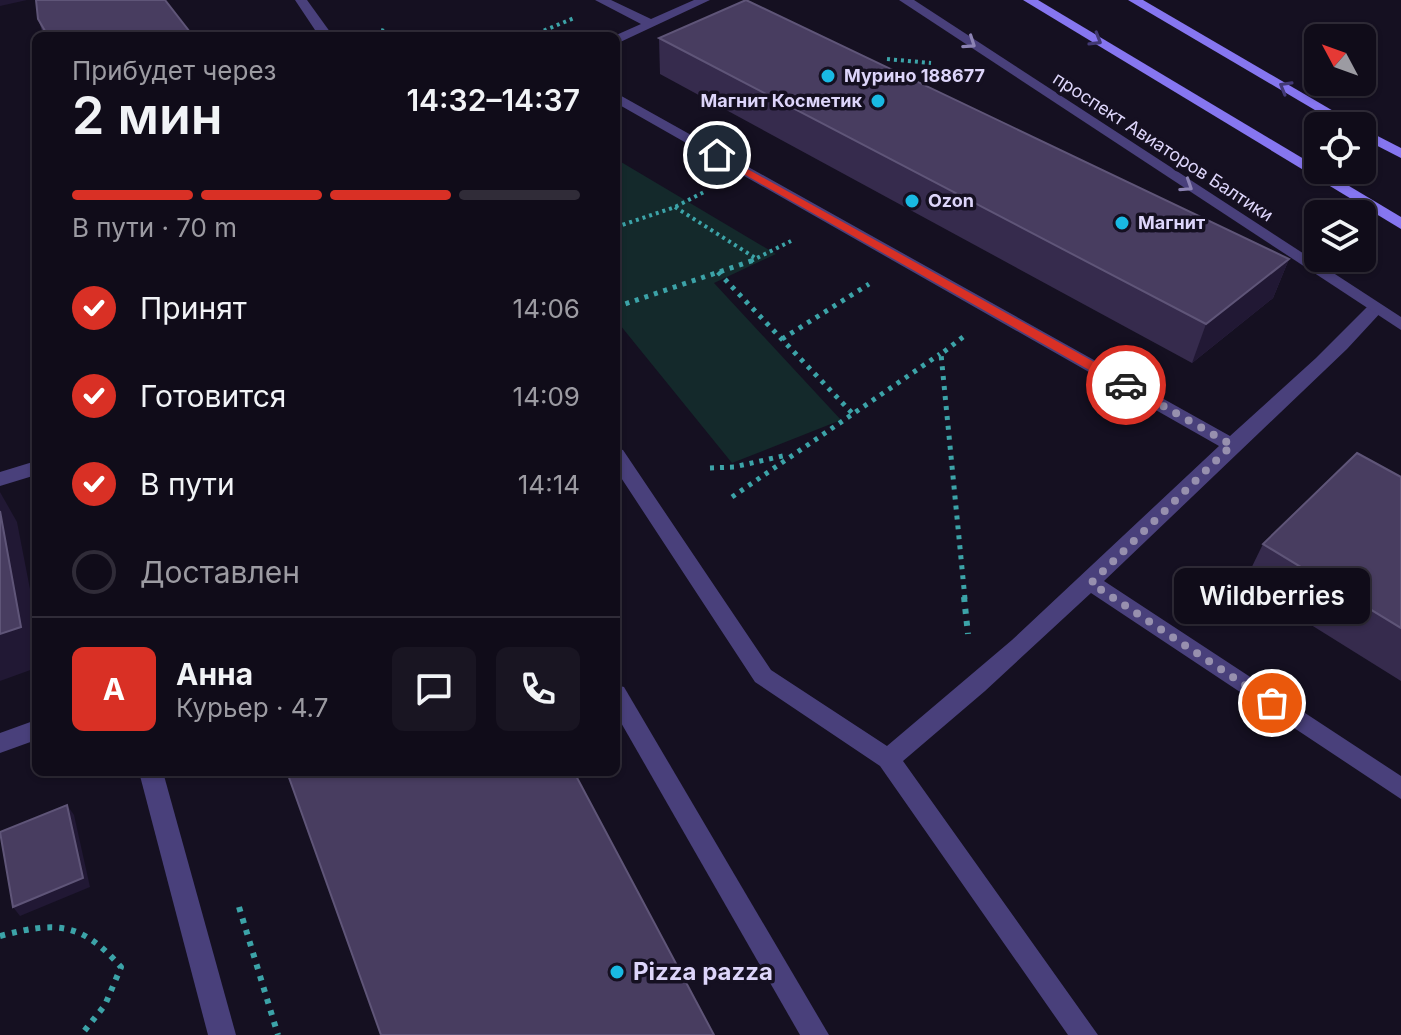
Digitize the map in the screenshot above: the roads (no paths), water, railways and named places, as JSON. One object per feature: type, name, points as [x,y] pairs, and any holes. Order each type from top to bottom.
[{"type":"street","points":[[301,0],[323,32]]},
{"type":"street","points":[[601,0],[649,23]]},
{"type":"street","points":[[620,38],[704,0]]},
{"type":"street","name":"проспект Авиаторов Балтики","points":[[905,0],[1401,325]]},
{"type":"street","points":[[1029,0],[1401,224]]},
{"type":"street","points":[[1134,0],[1328,112]]},
{"type":"street","points":[[620,99],[1232,445]]},
{"type":"street","points":[[1376,140],[1401,154]]},
{"type":"street","points":[[888,759],[1091,583],[1232,445],[1352,335],[1375,309]]},
{"type":"street","points":[[620,461],[763,676],[888,759],[1084,1035]]},
{"type":"street","points":[[0,479],[32,469]]},
{"type":"street","points":[[1091,583],[1401,789]]},
{"type":"street","points":[[620,701],[815,1035]]},
{"type":"street","points":[[0,743],[32,731]]},
{"type":"street","points":[[152,776],[222,1035]]},
{"type":"place","name":"Мурино 188677","points":[[828,76]]},
{"type":"place","name":"Магнит Косметик","points":[[878,101]]},
{"type":"place","name":"Ozon","points":[[912,201]]},
{"type":"place","name":"Магнит","points":[[1122,223]]},
{"type":"place","name":"Wildberries","points":[[1272,703]]},
{"type":"place","name":"Pizza pazza","points":[[617,972]]}]
